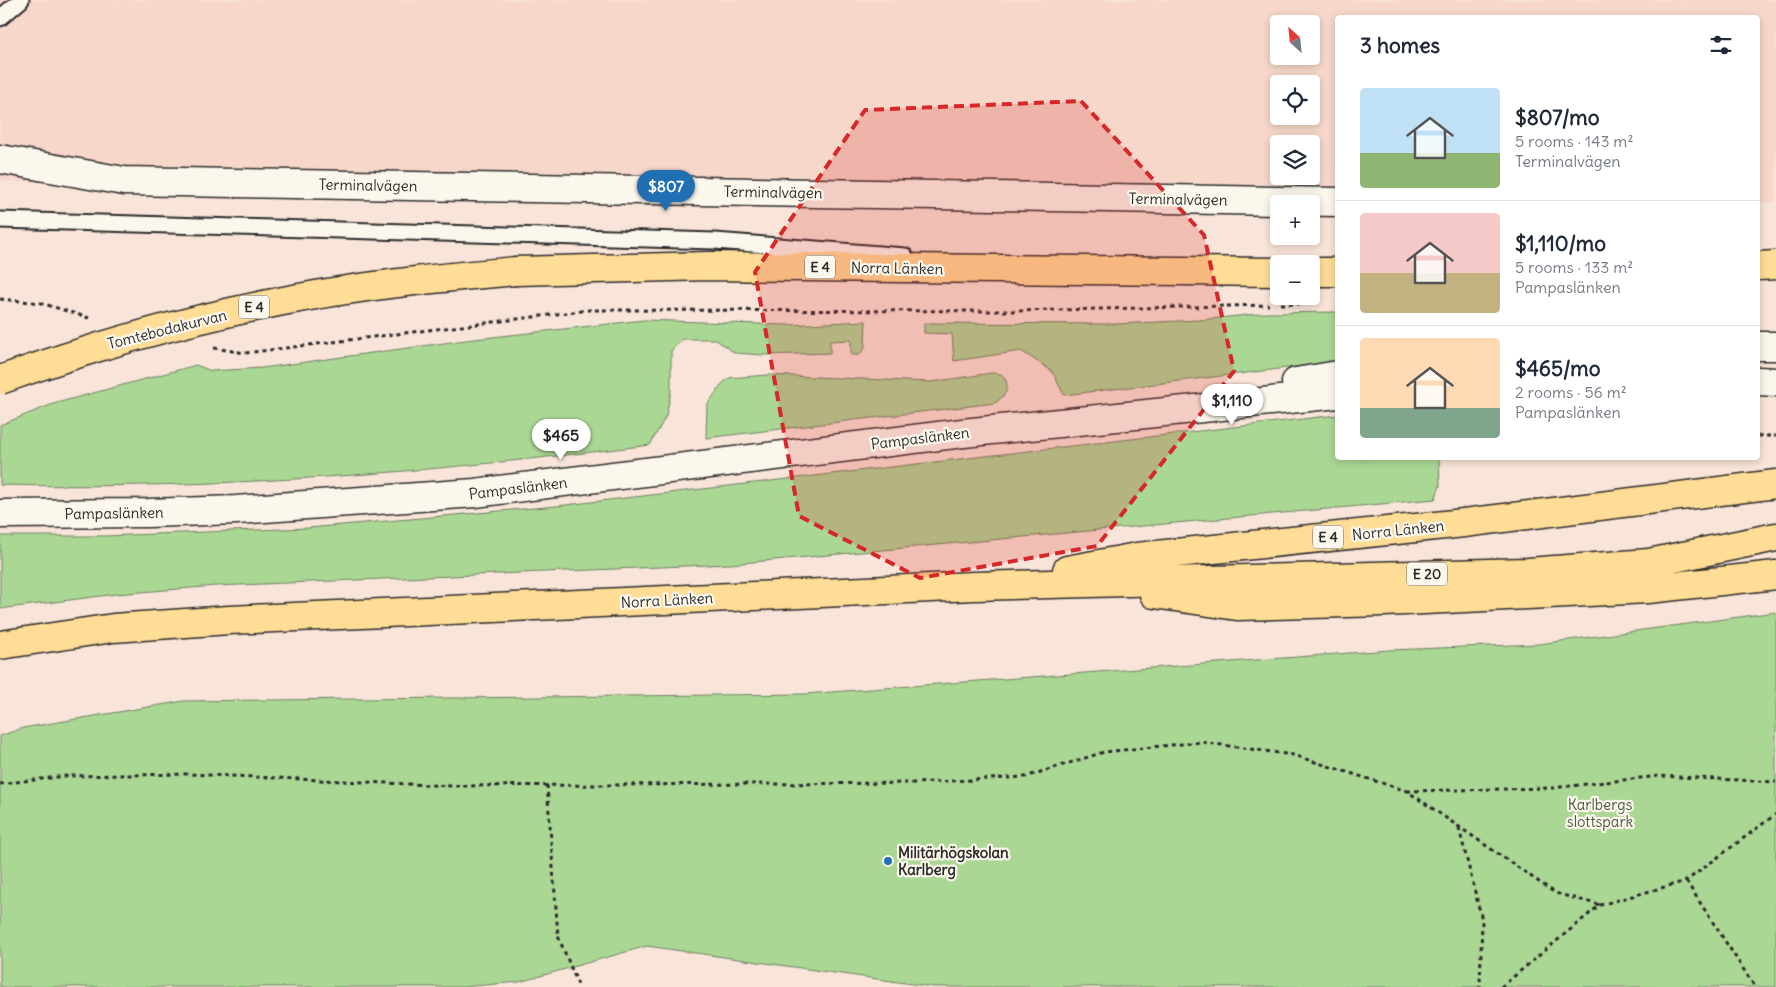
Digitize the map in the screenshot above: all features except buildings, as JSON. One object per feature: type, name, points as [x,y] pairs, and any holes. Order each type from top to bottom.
[{"type":"highway","points":[[1760,266],[1776,265]]},
{"type":"highway","name":"Norra Länken","points":[[516,271],[719,266],[1124,272],[1270,272]]},
{"type":"highway","name":"Tomtebodakurvan","points":[[0,380],[111,342],[176,324],[254,307],[358,288],[516,271]]},
{"type":"highway","points":[[1320,272],[1335,272]]},
{"type":"highway","name":"Norra Länken","points":[[992,585],[1137,557],[1464,523],[1776,484]]},
{"type":"highway","name":"Norra Länken","points":[[0,646],[112,628],[229,620],[992,585],[1528,572],[1649,563],[1776,537]]},
{"type":"highway","points":[[1076,583],[1237,606],[1384,602],[1648,589],[1776,575]]},
{"type":"main road","name":"Terminalvägen","points":[[0,159],[124,182],[1335,202]]},
{"type":"main road","points":[[1760,251],[1776,269]]},
{"type":"main road","points":[[1760,346],[1776,346]]},
{"type":"main road","name":"Pampaslänken","points":[[1122,415],[1335,375]]},
{"type":"main road","points":[[1760,381],[1776,382]]},
{"type":"main road","name":"Pampaslänken","points":[[0,514],[148,513],[236,510],[475,493],[1122,415],[1335,394]]},
{"type":"lane","points":[[0,18],[21,0]]},
{"type":"lane","points":[[0,220],[715,241],[1124,272]]},
{"type":"path","points":[[0,298],[41,303],[98,321]]},
{"type":"path","points":[[209,347],[245,353],[589,310],[1014,311],[1270,305]]},
{"type":"path","points":[[1760,436],[1776,436]]},
{"type":"path","points":[[0,784],[66,776],[188,774],[453,786],[915,783],[1024,777],[1104,752],[1200,742],[1294,754],[1406,791],[1555,893],[1600,905]]},
{"type":"path","points":[[1406,791],[1552,788],[1659,776],[1776,782]]},
{"type":"path","points":[[547,785],[558,936],[579,987]]},
{"type":"path","points":[[1501,987],[1600,905],[1686,881],[1776,814]]},
{"type":"path","points":[[1459,828],[1482,920],[1480,987]]},
{"type":"path","points":[[1686,881],[1755,987]]},
{"type":"highlighted area","points":[[1081,101],[1204,235],[1234,371],[1097,546],[920,578],[799,516],[755,272],[865,110]]},
{"type":"shaded area","points":[[0,0],[1776,0],[1776,202],[1760,203],[1760,15],[1335,15],[1335,213],[1320,213],[1320,195],[1270,195],[1270,211],[0,181]]},
{"type":"green space","points":[[1335,312],[1335,362],[1064,395],[1052,371],[1021,351],[954,361],[952,334],[924,333],[924,323],[1115,324],[1199,320],[1267,313]]},
{"type":"green space","points":[[644,320],[787,325],[866,321],[865,348],[859,355],[851,355],[851,340],[830,341],[830,353],[763,355],[735,353],[715,339],[682,339],[671,351],[671,391],[666,416],[650,445],[407,471],[244,482],[163,485],[0,485],[0,425],[53,404],[196,365],[211,371],[262,368],[466,340]]},
{"type":"green space","points":[[992,373],[1001,374],[1007,386],[1003,397],[995,403],[706,438],[707,405],[722,384],[729,378],[768,375],[931,382]]},
{"type":"green space","points":[[1335,415],[1335,460],[1439,460],[1440,486],[1435,499],[731,564],[216,586],[116,594],[0,609],[0,536],[104,536],[308,528],[557,506]]},
{"type":"green space","name":"Karlbergs slottspark","points":[[1776,612],[1776,987],[933,987],[647,946],[519,982],[462,987],[0,987],[0,736],[23,728],[184,701],[805,694],[1390,650],[1539,644]]},
{"type":"place","name":"Militärhögskolan Karlberg","points":[[888,861]]}]
